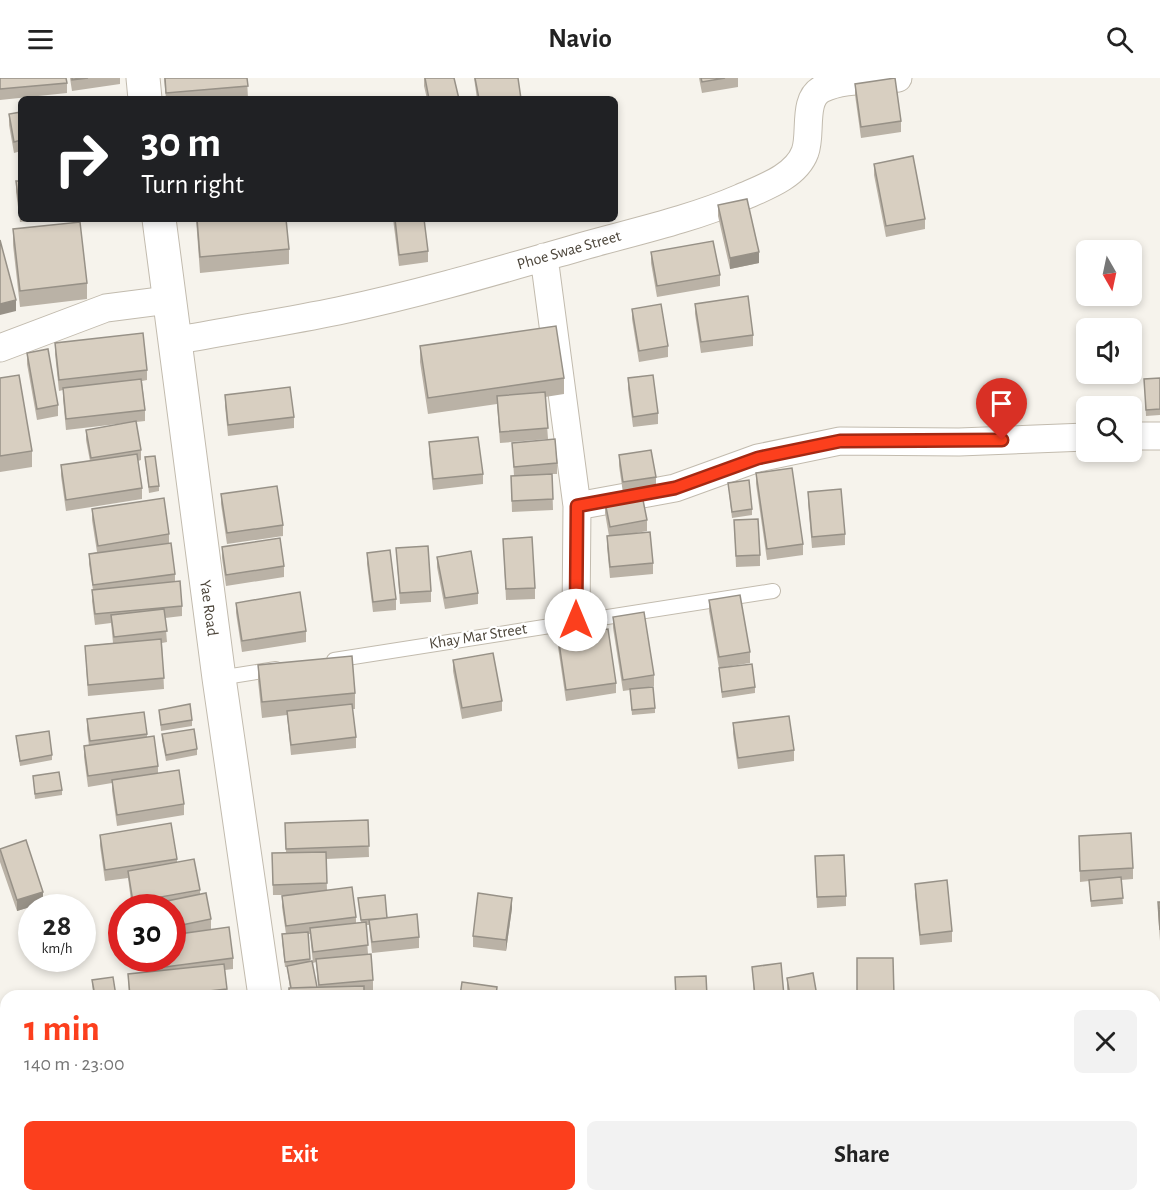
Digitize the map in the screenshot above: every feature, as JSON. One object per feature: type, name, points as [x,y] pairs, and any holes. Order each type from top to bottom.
[{"type":"street","points":[[143,78],[145,96]]},
{"type":"street","name":"Phoe Swae Street","points":[[173,341],[340,310],[544,257],[688,216],[777,181],[793,170],[805,153],[814,94],[833,85],[898,78]]},
{"type":"street","name":"Yae Road","points":[[159,222],[173,341],[264,990]]},
{"type":"street","points":[[544,257],[577,506],[576,620]]},
{"type":"street","points":[[0,348],[106,308],[168,300]]},
{"type":"street","points":[[1142,436],[1160,436]]},
{"type":"street","points":[[577,506],[675,488],[758,458],[840,441],[959,442],[1076,437]]},
{"type":"lane","name":"Khay Mar Street","points":[[323,661],[773,591]]},
{"type":"lane","points":[[219,678],[288,667]]},
{"type":"building","points":[[0,78],[66,78],[67,83],[0,89]]},
{"type":"building","points":[[165,78],[247,78],[248,86],[166,93]]},
{"type":"building","points":[[425,78],[454,78],[458,96],[428,96]]},
{"type":"building","points":[[475,78],[518,78],[521,96],[478,96]]},
{"type":"building","points":[[701,78],[725,78],[702,82]]},
{"type":"building","points":[[895,78],[901,121],[861,127],[855,84]]},
{"type":"building","points":[[18,112],[18,141],[14,142],[9,114]]},
{"type":"building","points":[[913,156],[925,219],[886,226],[874,164]]},
{"type":"building","points":[[747,199],[759,252],[730,258],[718,205]]},
{"type":"building","points":[[80,222],[87,283],[20,291],[13,229]]},
{"type":"building","points":[[197,222],[286,222],[289,249],[200,257]]},
{"type":"building","points":[[395,222],[424,222],[428,251],[399,255]]},
{"type":"building","points":[[0,240],[16,300],[0,304]]},
{"type":"building","points":[[713,241],[720,275],[657,286],[651,252]]},
{"type":"building","points":[[748,296],[753,335],[701,342],[695,304]]},
{"type":"building","points":[[661,304],[668,346],[639,351],[632,309]]},
{"type":"building","points":[[556,326],[564,378],[428,398],[420,346]]},
{"type":"building","points":[[143,333],[147,370],[59,380],[55,343]]},
{"type":"building","points":[[48,349],[58,405],[37,409],[27,353]]},
{"type":"building","points":[[19,375],[32,451],[0,456],[0,378]]},
{"type":"building","points":[[653,375],[658,413],[633,417],[628,378]]},
{"type":"building","points":[[1160,378],[1160,409],[1146,410],[1144,379]]},
{"type":"building","points":[[141,379],[145,410],[66,419],[63,388]]},
{"type":"building","points":[[290,387],[294,417],[228,425],[225,395]]},
{"type":"building","points":[[545,392],[548,428],[500,432],[497,396]]},
{"type":"building","points":[[136,421],[141,450],[91,458],[86,430]]},
{"type":"building","points":[[478,437],[483,474],[433,479],[429,442]]},
{"type":"building","points":[[555,439],[557,463],[514,467],[512,443]]},
{"type":"building","points":[[651,450],[656,477],[623,482],[619,455]]},
{"type":"building","points":[[137,454],[142,488],[66,500],[61,465]]},
{"type":"building","points":[[155,456],[159,486],[149,487],[145,457]]},
{"type":"building","points":[[792,468],[803,544],[767,549],[756,473]]},
{"type":"building","points":[[552,474],[553,499],[512,501],[511,476]]},
{"type":"building","points":[[749,480],[752,509],[732,512],[728,483]]},
{"type":"building","points":[[277,486],[283,525],[227,533],[221,494]]},
{"type":"building","points":[[841,489],[845,534],[812,537],[808,492]]},
{"type":"building","points":[[642,495],[647,520],[610,527],[605,502]]},
{"type":"building","points":[[164,498],[169,534],[98,546],[92,509]]},
{"type":"building","points":[[758,519],[760,555],[736,556],[734,520]]},
{"type":"building","points":[[650,532],[653,563],[610,567],[607,536]]},
{"type":"building","points":[[532,537],[535,588],[506,589],[503,539]]},
{"type":"building","points":[[280,538],[284,566],[226,575],[222,547]]},
{"type":"building","points":[[171,543],[175,574],[93,585],[89,554]]},
{"type":"building","points":[[428,546],[431,591],[400,593],[396,548]]},
{"type":"building","points":[[390,550],[396,599],[373,602],[367,553]]},
{"type":"building","points":[[471,551],[478,593],[445,598],[437,557]]},
{"type":"building","points":[[180,581],[182,606],[95,614],[92,590]]},
{"type":"building","points":[[300,592],[306,631],[242,641],[236,603]]},
{"type":"building","points":[[740,595],[750,652],[719,657],[709,600]]},
{"type":"building","points":[[164,609],[167,631],[114,637],[111,615]]},
{"type":"building","points":[[644,612],[654,675],[623,680],[613,617]]},
{"type":"building","points":[[608,629],[616,683],[566,690],[558,636]]},
{"type":"building","points":[[161,639],[164,678],[88,685],[85,646]]},
{"type":"building","points":[[493,653],[502,701],[462,708],[453,660]]},
{"type":"building","points":[[352,656],[355,693],[262,702],[258,665]]},
{"type":"building","points":[[752,664],[755,687],[722,692],[719,668]]},
{"type":"building","points":[[653,687],[655,708],[632,710],[630,689]]},
{"type":"building","points":[[190,704],[192,720],[161,725],[159,710]]},
{"type":"building","points":[[352,704],[356,737],[291,745],[287,711]]},
{"type":"building","points":[[144,712],[147,734],[90,741],[87,719]]},
{"type":"building","points":[[789,716],[794,750],[738,758],[733,723]]},
{"type":"building","points":[[194,729],[197,749],[166,755],[162,734]]},
{"type":"building","points":[[49,731],[52,755],[20,761],[16,736]]},
{"type":"building","points":[[154,736],[158,766],[88,776],[84,746]]},
{"type":"building","points":[[179,770],[184,804],[117,815],[112,780]]},
{"type":"building","points":[[59,772],[62,790],[35,794],[33,776]]},
{"type":"building","points":[[368,820],[369,846],[286,849],[285,823]]},
{"type":"building","points":[[171,823],[177,859],[105,870],[100,835]]},
{"type":"building","points":[[1131,833],[1133,868],[1080,871],[1079,836]]},
{"type":"building","points":[[26,840],[43,892],[18,894],[17,900],[0,849]]},
{"type":"building","points":[[326,852],[327,883],[273,885],[272,853]]},
{"type":"building","points":[[844,855],[846,896],[817,897],[815,856]]},
{"type":"building","points":[[194,859],[200,890],[178,894],[132,894],[128,871]]},
{"type":"building","points":[[1121,877],[1123,898],[1091,901],[1089,880]]},
{"type":"building","points":[[947,880],[952,931],[920,935],[915,884]]},
{"type":"building","points":[[352,887],[356,917],[286,926],[282,896]]},
{"type":"building","points":[[206,893],[211,919],[186,924],[186,897]]},
{"type":"building","points":[[478,893],[512,898],[506,940],[473,936]]},
{"type":"building","points":[[385,895],[387,918],[361,920],[358,898]]},
{"type":"building","points":[[1158,902],[1160,902],[1160,930]]},
{"type":"building","points":[[417,914],[419,937],[372,942],[369,920]]},
{"type":"building","points":[[366,922],[368,945],[313,952],[310,928]]},
{"type":"building","points":[[229,927],[233,958],[186,964],[186,933]]},
{"type":"building","points":[[308,932],[310,959],[285,962],[282,934]]},
{"type":"building","points":[[371,954],[373,980],[319,985],[316,959]]},
{"type":"building","points":[[857,958],[893,958],[894,990],[857,990]]},
{"type":"building","points":[[312,961],[317,987],[291,988],[287,966]]},
{"type":"building","points":[[781,963],[783,990],[754,990],[752,967]]},
{"type":"building","points":[[224,964],[227,989],[129,990],[128,974],[186,972],[186,968]]},
{"type":"building","points":[[813,973],[816,990],[789,990],[787,978]]},
{"type":"building","points":[[706,976],[707,990],[676,990],[675,977]]},
{"type":"building","points":[[113,977],[115,990],[94,990],[92,980]]},
{"type":"building","points":[[462,982],[497,987],[497,990],[461,990]]},
{"type":"building","points":[[364,986],[364,990],[289,990],[289,988]]},
{"type":"route","points":[[576,620],[577,506],[675,488],[758,458],[840,441],[1002,440]]}]
